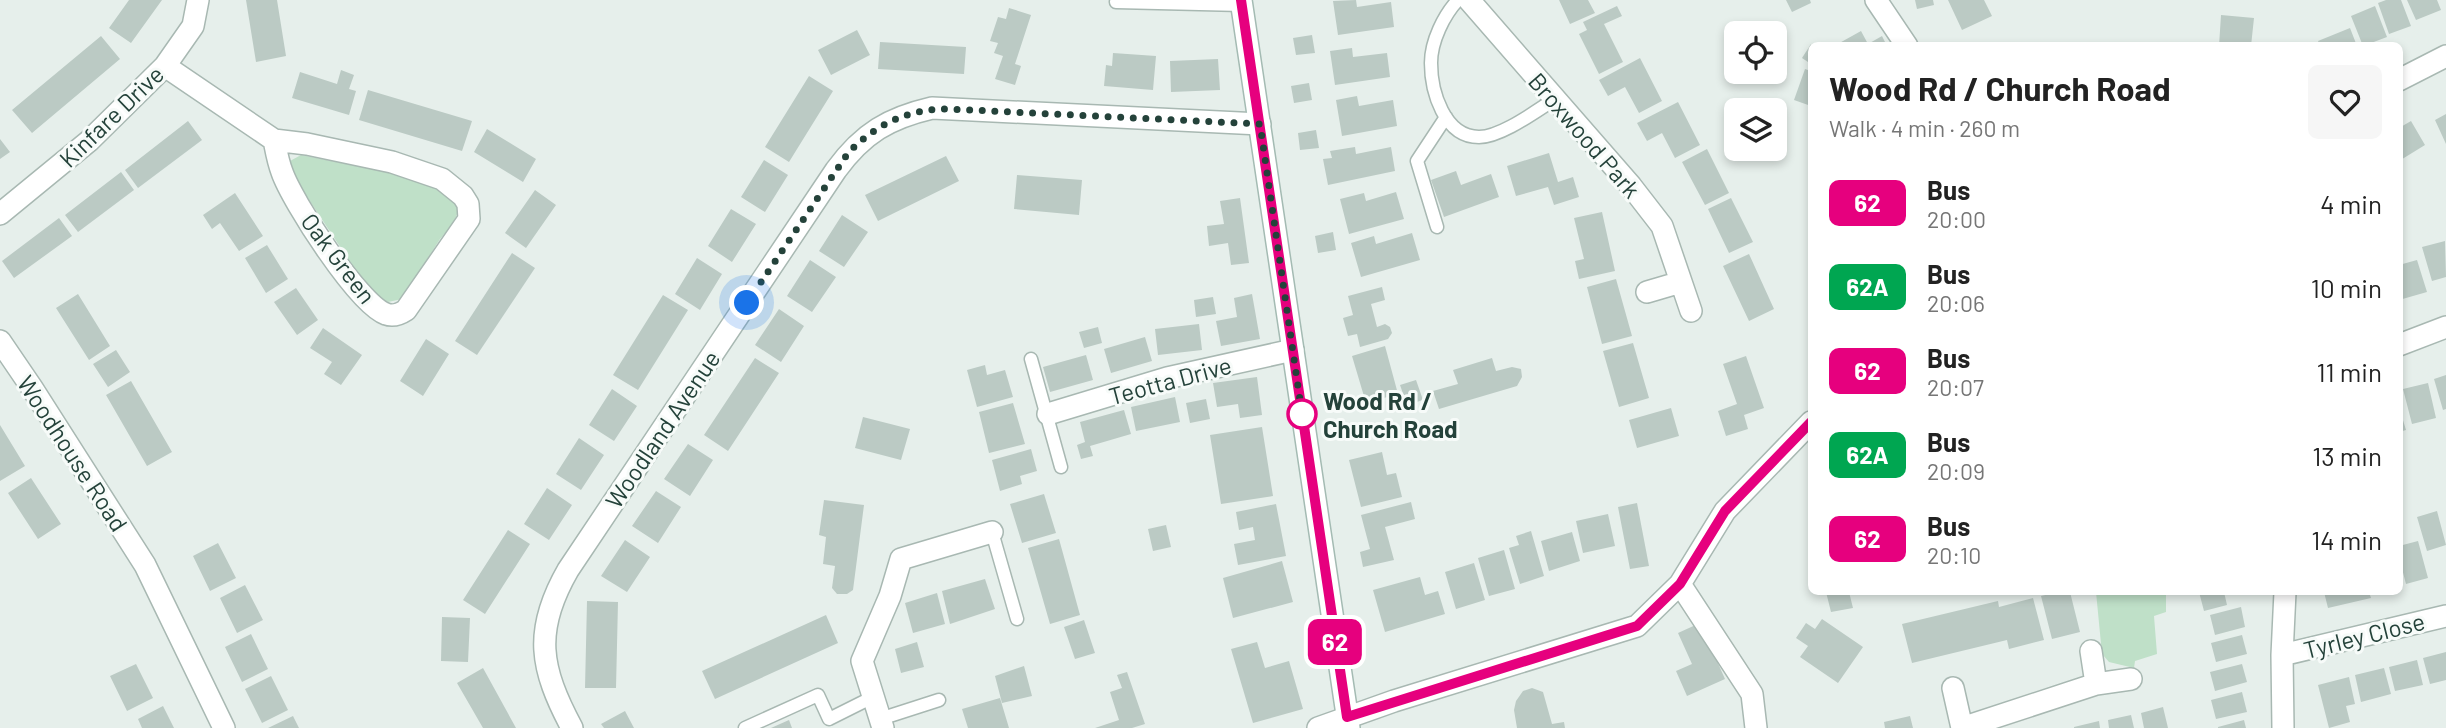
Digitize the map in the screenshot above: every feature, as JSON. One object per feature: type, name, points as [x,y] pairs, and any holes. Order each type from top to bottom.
[{"type":"street","name":"Kinfare Drive","points":[[0,214],[89,141],[165,66],[192,26],[198,0]]},
{"type":"street","name":"Broxwood Park","points":[[1469,0],[1631,186],[1662,226],[1691,311]]},
{"type":"street","points":[[1876,0],[1904,42]]},
{"type":"street","points":[[1242,2],[1348,722]]},
{"type":"street","points":[[2403,78],[2446,56]]},
{"type":"street","name":"Oak Green","points":[[165,66],[274,140],[307,144],[421,171],[442,179],[463,196],[468,204],[469,219],[406,310],[396,316],[386,314],[369,303],[331,254],[298,204],[282,172],[274,140]]},
{"type":"street","name":"Woodland Avenue","points":[[572,728],[556,698],[544,654],[546,624],[554,593],[829,181],[861,139],[884,124],[907,114],[932,108],[1260,124]]},
{"type":"street","points":[[1647,292],[1681,282]]},
{"type":"street","points":[[2403,343],[2446,327]]},
{"type":"street","name":"Woodhouse Road","points":[[0,341],[145,565],[224,728]]},
{"type":"street","name":"Teotta Drive","points":[[1048,414],[1167,378],[1293,350]]},
{"type":"street","points":[[1318,728],[1348,722],[1637,626],[1680,584],[1725,511],[1808,425]]},
{"type":"street","points":[[882,723],[862,661],[890,596],[901,559],[992,532]]},
{"type":"street","points":[[1680,584],[1752,694],[1756,728]]},
{"type":"street","points":[[2283,728],[2285,595]]},
{"type":"street","name":"Tyrley Close","points":[[2282,654],[2446,616]]},
{"type":"street","points":[[2091,652],[2096,684]]},
{"type":"street","points":[[1953,688],[1962,728],[2096,684],[2131,679]]},
{"type":"lane","points":[[1458,0],[1443,21],[1431,61],[1436,93],[1449,124],[1479,137],[1508,128],[1555,99]]},
{"type":"lane","points":[[1116,2],[1242,2]]},
{"type":"lane","points":[[1437,228],[1417,161],[1446,117]]},
{"type":"lane","points":[[1031,359],[1062,467]]},
{"type":"lane","points":[[992,532],[1017,619]]},
{"type":"lane","points":[[745,728],[818,695],[831,723],[873,697]]},
{"type":"lane","points":[[882,723],[939,700]]},
{"type":"green space","points":[[301,155],[412,177],[451,194],[460,207],[453,224],[440,239],[402,299],[388,302],[377,297],[362,280],[290,171],[290,161]]},
{"type":"green space","points":[[2096,595],[2166,595],[2166,612],[2154,616],[2157,654],[2135,661],[2134,668],[2109,662],[2102,654]]},
{"type":"building","points":[[129,0],[162,0],[131,43],[109,28]]},
{"type":"building","points":[[246,0],[277,0],[286,56],[256,62]]},
{"type":"building","points":[[1356,0],[1357,7],[1391,2],[1394,27],[1338,35],[1333,1]]},
{"type":"building","points":[[1559,0],[1588,0],[1595,13],[1570,24]]},
{"type":"building","points":[[1786,0],[1810,0],[1811,3],[1792,12]]},
{"type":"building","points":[[1915,0],[1933,0],[1934,5],[1917,9]]},
{"type":"building","points":[[1948,0],[1984,0],[1992,16],[1962,30]]},
{"type":"building","points":[[2401,0],[2411,26],[2389,34],[2378,3]]},
{"type":"building","points":[[2407,0],[2437,0],[2441,10],[2416,20]]},
{"type":"building","points":[[1617,6],[1622,16],[1604,24],[1623,62],[1599,74],[1579,34],[1587,30],[1583,22]]},
{"type":"building","points":[[2375,6],[2387,37],[2374,42],[2361,42],[2351,16]]},
{"type":"building","points":[[1009,8],[1031,15],[1015,64],[1021,66],[1015,85],[995,79],[1003,56],[994,53],[998,43],[990,41],[998,17],[1006,19]]},
{"type":"building","points":[[2221,15],[2254,18],[2251,42],[2219,42]]},
{"type":"building","points":[[2350,28],[2355,42],[2318,42]]},
{"type":"building","points":[[857,30],[870,55],[831,75],[818,50]]},
{"type":"building","points":[[1861,31],[1867,42],[1841,42]]},
{"type":"building","points":[[1312,35],[1315,53],[1296,55],[1293,38]]},
{"type":"building","points":[[101,36],[120,59],[32,133],[12,110]]},
{"type":"building","points":[[1882,36],[1885,42],[1872,42]]},
{"type":"building","points":[[880,42],[966,47],[964,74],[878,69]]},
{"type":"building","points":[[1352,48],[1353,57],[1387,53],[1390,77],[1335,85],[1330,51]]},
{"type":"building","points":[[1808,49],[1808,62],[1802,58]]},
{"type":"building","points":[[1113,53],[1156,56],[1153,90],[1104,86],[1106,65],[1112,66]]},
{"type":"building","points":[[1640,58],[1662,101],[1639,113],[1625,87],[1608,96],[1599,80]]},
{"type":"building","points":[[1218,59],[1220,90],[1171,92],[1170,61]]},
{"type":"building","points":[[1805,69],[1808,70],[1808,105],[1794,100]]},
{"type":"building","points":[[341,70],[354,75],[349,89],[356,91],[349,115],[292,98],[300,72],[337,84]]},
{"type":"building","points":[[809,76],[833,91],[789,162],[765,147]]},
{"type":"building","points":[[1309,83],[1312,100],[1294,103],[1291,86]]},
{"type":"building","points":[[368,90],[472,121],[462,151],[359,120]]},
{"type":"building","points":[[1357,96],[1359,106],[1393,100],[1397,126],[1342,136],[1336,100]]},
{"type":"building","points":[[1678,102],[1700,145],[1675,158],[1662,133],[1647,141],[1637,123]]},
{"type":"building","points":[[2446,114],[2446,144],[2435,120]]},
{"type":"building","points":[[188,121],[202,140],[138,188],[125,170]]},
{"type":"building","points":[[2411,121],[2425,145],[2403,159],[2403,126]]},
{"type":"building","points":[[487,129],[536,159],[523,182],[474,152]]},
{"type":"building","points":[[1316,130],[1319,148],[1300,150],[1298,133]]},
{"type":"building","points":[[0,139],[10,152],[0,159]]},
{"type":"building","points":[[1355,147],[1356,154],[1391,147],[1395,171],[1328,185],[1323,159],[1332,158],[1330,151]]},
{"type":"building","points":[[1707,149],[1729,193],[1705,205],[1682,162]]},
{"type":"building","points":[[1549,153],[1558,182],[1573,177],[1579,197],[1554,205],[1548,187],[1516,196],[1507,166]]},
{"type":"building","points":[[946,156],[959,181],[878,221],[865,195]]},
{"type":"building","points":[[764,160],[788,175],[765,212],[741,197]]},
{"type":"building","points":[[1456,171],[1461,185],[1491,174],[1499,197],[1444,217],[1431,180]]},
{"type":"building","points":[[121,172],[134,190],[78,232],[65,215]]},
{"type":"building","points":[[1017,175],[1082,180],[1079,215],[1014,209]]},
{"type":"building","points":[[535,190],[556,205],[526,248],[505,233]]},
{"type":"building","points":[[1396,192],[1404,219],[1349,234],[1340,199],[1364,193],[1366,201]]},
{"type":"building","points":[[235,193],[263,236],[239,251],[220,223],[212,229],[203,215]]},
{"type":"building","points":[[1240,198],[1249,263],[1231,265],[1228,243],[1209,246],[1207,226],[1224,224],[1220,201]]},
{"type":"building","points":[[1731,198],[1753,242],[1729,253],[1708,209]]},
{"type":"building","points":[[731,209],[756,224],[732,262],[708,246]]},
{"type":"building","points":[[1602,212],[1615,271],[1579,279],[1575,261],[1584,259],[1574,218]]},
{"type":"building","points":[[842,215],[868,232],[844,267],[819,251]]},
{"type":"building","points":[[59,218],[72,236],[14,278],[2,261]]},
{"type":"building","points":[[1333,232],[1336,250],[1318,253],[1315,236]]},
{"type":"building","points":[[1412,233],[1420,260],[1361,277],[1351,243],[1374,236],[1376,244]]},
{"type":"building","points":[[2445,241],[2446,277],[2432,281],[2422,247]]},
{"type":"building","points":[[267,245],[288,279],[266,293],[245,258]]},
{"type":"building","points":[[512,253],[535,268],[477,355],[455,341]]},
{"type":"building","points":[[1749,254],[1774,309],[1749,321],[1723,266]]},
{"type":"building","points":[[697,258],[722,274],[700,310],[675,294]]},
{"type":"building","points":[[810,260],[836,277],[812,312],[787,296]]},
{"type":"building","points":[[2417,260],[2427,292],[2403,299],[2403,264]]},
{"type":"building","points":[[1616,279],[1632,336],[1602,344],[1587,287]]},
{"type":"building","points":[[1382,287],[1385,300],[1371,304],[1377,327],[1385,324],[1390,327],[1392,333],[1388,339],[1360,347],[1357,334],[1348,336],[1343,318],[1353,315],[1348,296]]},
{"type":"building","points":[[296,288],[318,320],[297,335],[274,302]]},
{"type":"building","points":[[78,294],[110,346],[89,360],[56,308]]},
{"type":"building","points":[[1252,294],[1260,339],[1221,346],[1216,321],[1237,317],[1234,298]]},
{"type":"building","points":[[663,295],[688,310],[638,390],[613,375]]},
{"type":"building","points":[[1213,297],[1216,314],[1196,317],[1194,300]]},
{"type":"building","points":[[779,309],[804,326],[781,362],[755,345]]},
{"type":"building","points":[[1199,324],[1202,350],[1158,355],[1155,329]]},
{"type":"building","points":[[1098,327],[1102,343],[1084,348],[1079,332]]},
{"type":"building","points":[[323,328],[362,355],[341,385],[324,374],[332,362],[310,348]]},
{"type":"building","points":[[1145,337],[1152,361],[1111,373],[1104,349]]},
{"type":"building","points":[[426,339],[449,354],[423,396],[400,381]]},
{"type":"building","points":[[1633,343],[1649,398],[1619,407],[1603,351]]},
{"type":"building","points":[[1385,346],[1398,394],[1366,403],[1352,356]]},
{"type":"building","points":[[116,350],[130,372],[108,387],[93,364]]},
{"type":"building","points":[[1086,355],[1093,380],[1050,392],[1043,367]]},
{"type":"building","points":[[1746,356],[1764,408],[1744,415],[1748,429],[1726,436],[1718,411],[1737,404],[1723,364]]},
{"type":"building","points":[[755,358],[779,373],[728,451],[704,435]]},
{"type":"building","points":[[1492,358],[1496,371],[1512,367],[1521,369],[1522,377],[1517,386],[1439,409],[1433,391],[1458,384],[1453,370]]},
{"type":"building","points":[[985,365],[987,375],[1005,370],[1013,397],[977,407],[967,370]]},
{"type":"building","points":[[2446,375],[2446,409],[2443,410],[2434,379]]},
{"type":"building","points":[[1257,377],[1262,415],[1240,418],[1238,404],[1217,407],[1213,383]]},
{"type":"building","points":[[1416,380],[1423,400],[1407,405],[1400,385]]},
{"type":"building","points":[[131,381],[172,452],[147,466],[106,395]]},
{"type":"building","points":[[2428,383],[2436,418],[2412,424],[2403,389]]},
{"type":"building","points":[[612,389],[637,406],[614,441],[589,425]]},
{"type":"building","points":[[1175,397],[1180,422],[1136,431],[1131,407]]},
{"type":"building","points":[[1206,399],[1210,419],[1190,423],[1186,403]]},
{"type":"building","points":[[1013,403],[1025,444],[989,453],[979,412]]},
{"type":"building","points":[[1671,408],[1679,436],[1637,448],[1629,420]]},
{"type":"building","points":[[1124,410],[1131,434],[1090,446],[1093,456],[1081,459],[1077,445],[1085,442],[1080,422]]},
{"type":"building","points":[[863,417],[910,429],[901,460],[855,448]]},
{"type":"building","points":[[0,425],[25,466],[0,481]]},
{"type":"building","points":[[1262,427],[1273,496],[1221,504],[1210,435]]},
{"type":"building","points":[[579,438],[604,455],[581,490],[556,474]]},
{"type":"building","points":[[688,444],[713,460],[690,496],[664,479]]},
{"type":"building","points":[[1031,449],[1037,471],[1020,476],[1022,484],[1000,491],[992,460]]},
{"type":"building","points":[[1382,452],[1387,475],[1396,473],[1402,497],[1361,507],[1349,460]]},
{"type":"building","points":[[31,478],[61,524],[38,539],[8,493]]},
{"type":"building","points":[[547,488],[572,505],[549,540],[524,524]]},
{"type":"building","points":[[656,491],[681,507],[658,543],[632,526]]},
{"type":"building","points":[[1044,494],[1056,533],[1022,543],[1010,504]]},
{"type":"building","points":[[824,500],[864,505],[853,590],[847,594],[837,594],[832,588],[835,566],[823,564],[826,537],[819,535]]},
{"type":"building","points":[[1411,502],[1415,519],[1385,527],[1394,560],[1363,567],[1360,552],[1370,549],[1361,515]]},
{"type":"building","points":[[1637,503],[1649,566],[1630,569],[1618,507]]},
{"type":"building","points":[[1276,504],[1286,556],[1238,565],[1234,544],[1255,540],[1253,527],[1239,530],[1236,512]]},
{"type":"building","points":[[2437,511],[2446,545],[2427,551],[2417,517]]},
{"type":"building","points":[[1608,514],[1615,546],[1583,553],[1576,521]]},
{"type":"building","points":[[1166,525],[1171,547],[1153,551],[1148,529]]},
{"type":"building","points":[[508,530],[530,544],[485,614],[463,600]]},
{"type":"building","points":[[1531,531],[1544,576],[1520,584],[1509,548],[1519,545],[1516,536]]},
{"type":"building","points":[[1572,532],[1580,561],[1549,571],[1541,541]]},
{"type":"building","points":[[1059,539],[1080,615],[1050,624],[1028,548]]},
{"type":"building","points":[[625,540],[650,557],[627,592],[601,576]]},
{"type":"building","points":[[2418,541],[2428,578],[2406,584],[2403,572],[2403,545]]},
{"type":"building","points":[[218,543],[236,578],[210,591],[193,556]]},
{"type":"building","points":[[1504,550],[1515,589],[1489,596],[1478,558]]},
{"type":"building","points":[[1282,561],[1293,602],[1233,618],[1223,578]]},
{"type":"building","points":[[1474,563],[1485,600],[1456,609],[1445,572]]},
{"type":"building","points":[[1420,577],[1425,595],[1438,591],[1445,614],[1385,632],[1373,590]]},
{"type":"building","points":[[985,579],[995,609],[950,624],[942,591]]},
{"type":"building","points":[[245,585],[263,620],[237,633],[220,598]]},
{"type":"building","points":[[937,593],[945,624],[913,633],[905,603]]},
{"type":"building","points":[[1827,595],[1850,595],[1853,608],[1831,612]]},
{"type":"building","points":[[2071,595],[2080,632],[2052,639],[2041,596]]},
{"type":"building","points":[[2200,595],[2225,595],[2227,605],[2204,611]]},
{"type":"building","points":[[2325,595],[2370,595],[2371,598],[2328,608]]},
{"type":"building","points":[[2033,598],[2044,640],[2009,649],[2007,640],[1912,663],[1902,624],[1998,601],[1999,607]]},
{"type":"building","points":[[587,601],[618,602],[616,688],[585,688]]},
{"type":"building","points":[[2241,607],[2245,627],[2215,635],[2210,615]]},
{"type":"building","points":[[826,615],[838,643],[715,699],[702,671]]},
{"type":"building","points":[[442,617],[470,618],[468,662],[441,661]]},
{"type":"building","points":[[1822,619],[1863,647],[1838,683],[1800,657],[1808,646],[1796,638],[1806,623],[1815,629]]},
{"type":"building","points":[[1084,620],[1095,653],[1075,659],[1064,627]]},
{"type":"building","points":[[1700,623],[1725,679],[1687,696],[1676,671],[1692,664],[1678,633]]},
{"type":"building","points":[[251,634],[268,669],[242,682],[225,647]]},
{"type":"building","points":[[2242,635],[2247,654],[2216,662],[2211,643]]},
{"type":"building","points":[[917,642],[924,667],[901,673],[895,649]]},
{"type":"building","points":[[1257,642],[1265,668],[1289,661],[1303,709],[1253,723],[1231,649]]},
{"type":"building","points":[[2446,652],[2446,680],[2430,684],[2423,658]]},
{"type":"building","points":[[2417,660],[2423,685],[2395,691],[2389,667]]},
{"type":"building","points":[[136,664],[153,698],[127,711],[110,676]]},
{"type":"building","points":[[2242,664],[2247,682],[2215,691],[2210,672]]},
{"type":"building","points":[[1024,666],[1032,696],[1002,703],[995,676]]},
{"type":"building","points":[[483,668],[516,728],[483,728],[457,683]]},
{"type":"building","points":[[2384,668],[2391,694],[2361,702],[2355,675]]},
{"type":"building","points":[[1127,672],[1145,724],[1132,728],[1095,728],[1119,720],[1110,692],[1122,688],[1117,675]]},
{"type":"building","points":[[271,676],[288,710],[262,723],[245,689]]},
{"type":"building","points":[[2349,677],[2355,704],[2346,706],[2350,722],[2329,728],[2318,685]]},
{"type":"building","points":[[1532,688],[1543,692],[1552,724],[1564,722],[1565,728],[1517,728],[1514,710],[1516,701],[1523,691]]},
{"type":"building","points":[[2242,692],[2247,712],[2216,719],[2211,700]]},
{"type":"building","points":[[1000,698],[1009,728],[968,728],[962,709]]},
{"type":"building","points":[[163,706],[174,728],[142,728],[138,719]]},
{"type":"building","points":[[2163,707],[2168,728],[2144,728],[2141,713]]},
{"type":"building","points":[[625,711],[634,728],[604,728],[601,724]]},
{"type":"building","points":[[2131,715],[2134,728],[2109,728],[2108,720]]},
{"type":"building","points":[[293,716],[299,728],[268,728]]},
{"type":"building","points":[[1910,716],[1913,728],[1885,728],[1884,722]]},
{"type":"building","points":[[789,720],[792,728],[771,728]]},
{"type":"building","points":[[2244,720],[2246,728],[2218,728],[2218,727]]},
{"type":"building","points":[[2099,721],[2100,728],[2074,728],[2074,727]]},
{"type":"bus line","name":"62","points":[[1241,0],[1347,717],[1637,626],[1680,584],[1725,511],[1808,425]]},
{"type":"place","name":"Wood Rd / Church Road","points":[[1302,414]]},
{"type":"route","points":[[747,303],[848,153],[861,139],[884,124],[907,114],[932,108],[1260,124],[1302,414]]}]
